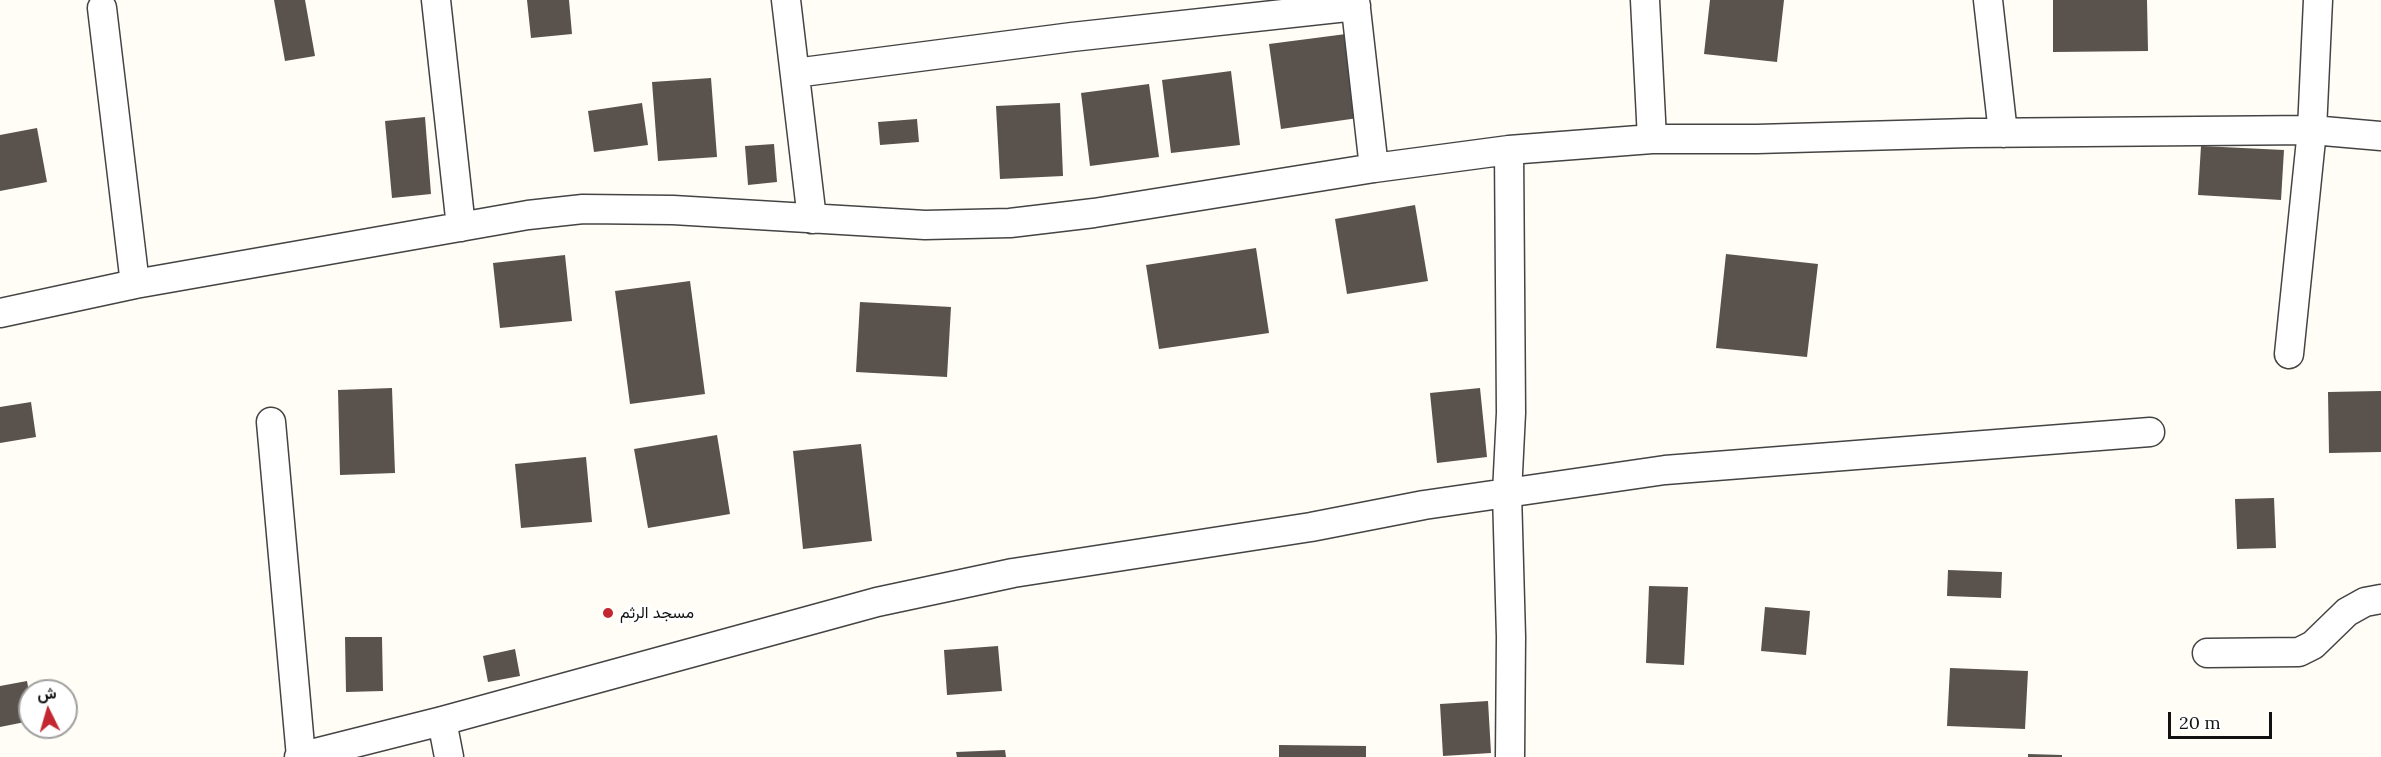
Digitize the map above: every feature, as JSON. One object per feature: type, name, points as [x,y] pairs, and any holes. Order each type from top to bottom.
[{"type":"street","points":[[436,0],[461,227]]},
{"type":"street","points":[[786,0],[812,219]]},
{"type":"street","points":[[1645,0],[1652,139]]},
{"type":"street","points":[[1988,0],[2003,133]]},
{"type":"street","points":[[2289,354],[2312,130],[2318,0]]},
{"type":"street","points":[[795,73],[1355,3],[1374,168]]},
{"type":"street","points":[[102,8],[135,284]]},
{"type":"street","points":[[0,313],[135,284],[528,215],[583,209],[673,210],[925,225],[1010,223],[1094,213],[1374,168],[1509,150],[1652,139],[2312,130],[2381,136]]},
{"type":"street","points":[[1509,150],[1511,413],[1507,493],[1512,637],[1510,757]]},
{"type":"street","points":[[271,422],[300,757],[442,721],[877,602],[1013,573],[1311,527],[1424,505],[1665,470],[2150,432]]},
{"type":"street","points":[[2207,653],[2299,652],[2313,645],[2348,612],[2365,602],[2381,600]]},
{"type":"street","points":[[442,721],[449,757]]},
{"type":"building","points":[[274,0],[305,0],[315,56],[285,61]]},
{"type":"building","points":[[527,0],[569,0],[572,34],[531,38]]},
{"type":"building","points":[[1710,0],[1784,0],[1777,62],[1704,54]]},
{"type":"building","points":[[2053,0],[2147,0],[2148,51],[2053,52]]},
{"type":"building","points":[[1346,34],[1358,118],[1281,129],[1269,44]]},
{"type":"building","points":[[1231,71],[1240,145],[1171,153],[1162,80]]},
{"type":"building","points":[[711,78],[717,157],[658,161],[652,82]]},
{"type":"building","points":[[1149,84],[1159,157],[1090,166],[1081,93]]},
{"type":"building","points":[[642,103],[648,145],[594,152],[588,111]]},
{"type":"building","points":[[1060,103],[1063,176],[1000,179],[996,106]]},
{"type":"building","points":[[425,117],[431,194],[392,198],[385,121]]},
{"type":"building","points":[[917,119],[919,142],[880,145],[878,122]]},
{"type":"building","points":[[37,128],[47,182],[0,191],[0,135]]},
{"type":"building","points":[[774,144],[777,182],[748,185],[745,146]]},
{"type":"building","points":[[2201,146],[2284,150],[2281,200],[2198,195]]},
{"type":"building","points":[[1415,205],[1428,281],[1347,294],[1335,219]]},
{"type":"building","points":[[1256,248],[1269,333],[1159,349],[1146,265]]},
{"type":"building","points":[[1726,254],[1818,264],[1807,357],[1716,348]]},
{"type":"building","points":[[565,255],[572,321],[500,328],[493,263]]},
{"type":"building","points":[[690,281],[705,394],[630,404],[615,291]]},
{"type":"building","points":[[860,302],[951,307],[947,377],[856,372]]},
{"type":"building","points":[[392,388],[395,473],[340,475],[338,390]]},
{"type":"building","points":[[1480,388],[1487,457],[1437,463],[1430,393]]},
{"type":"building","points":[[2381,391],[2381,452],[2329,453],[2328,392]]},
{"type":"building","points":[[31,402],[36,437],[0,443],[0,407]]},
{"type":"building","points":[[717,435],[730,514],[648,528],[634,449]]},
{"type":"building","points":[[861,444],[872,541],[803,549],[793,451]]},
{"type":"building","points":[[586,457],[592,522],[521,528],[515,464]]},
{"type":"building","points":[[2274,498],[2276,548],[2237,549],[2235,499]]},
{"type":"building","points":[[1948,570],[2002,572],[2001,598],[1947,596]]},
{"type":"building","points":[[1649,586],[1688,587],[1684,665],[1646,663]]},
{"type":"building","points":[[1765,607],[1810,611],[1806,655],[1761,651]]},
{"type":"building","points":[[345,637],[382,637],[383,691],[346,692]]},
{"type":"building","points":[[998,646],[1002,691],[947,695],[944,650]]},
{"type":"building","points":[[515,649],[520,676],[488,682],[483,656]]},
{"type":"building","points":[[1950,668],[2028,671],[2025,729],[1947,726]]},
{"type":"building","points":[[18,683],[18,723],[0,727],[0,686]]},
{"type":"building","points":[[1488,701],[1491,753],[1443,756],[1440,704]]},
{"type":"building","points":[[1279,745],[1366,746],[1366,757],[1279,757]]},
{"type":"building","points":[[1005,750],[1006,757],[957,757],[956,752]]},
{"type":"building","points":[[2028,754],[2062,755],[2062,757],[2028,757]]},
{"type":"place","name":"مسجد الرثم","points":[[608,613]]}]
